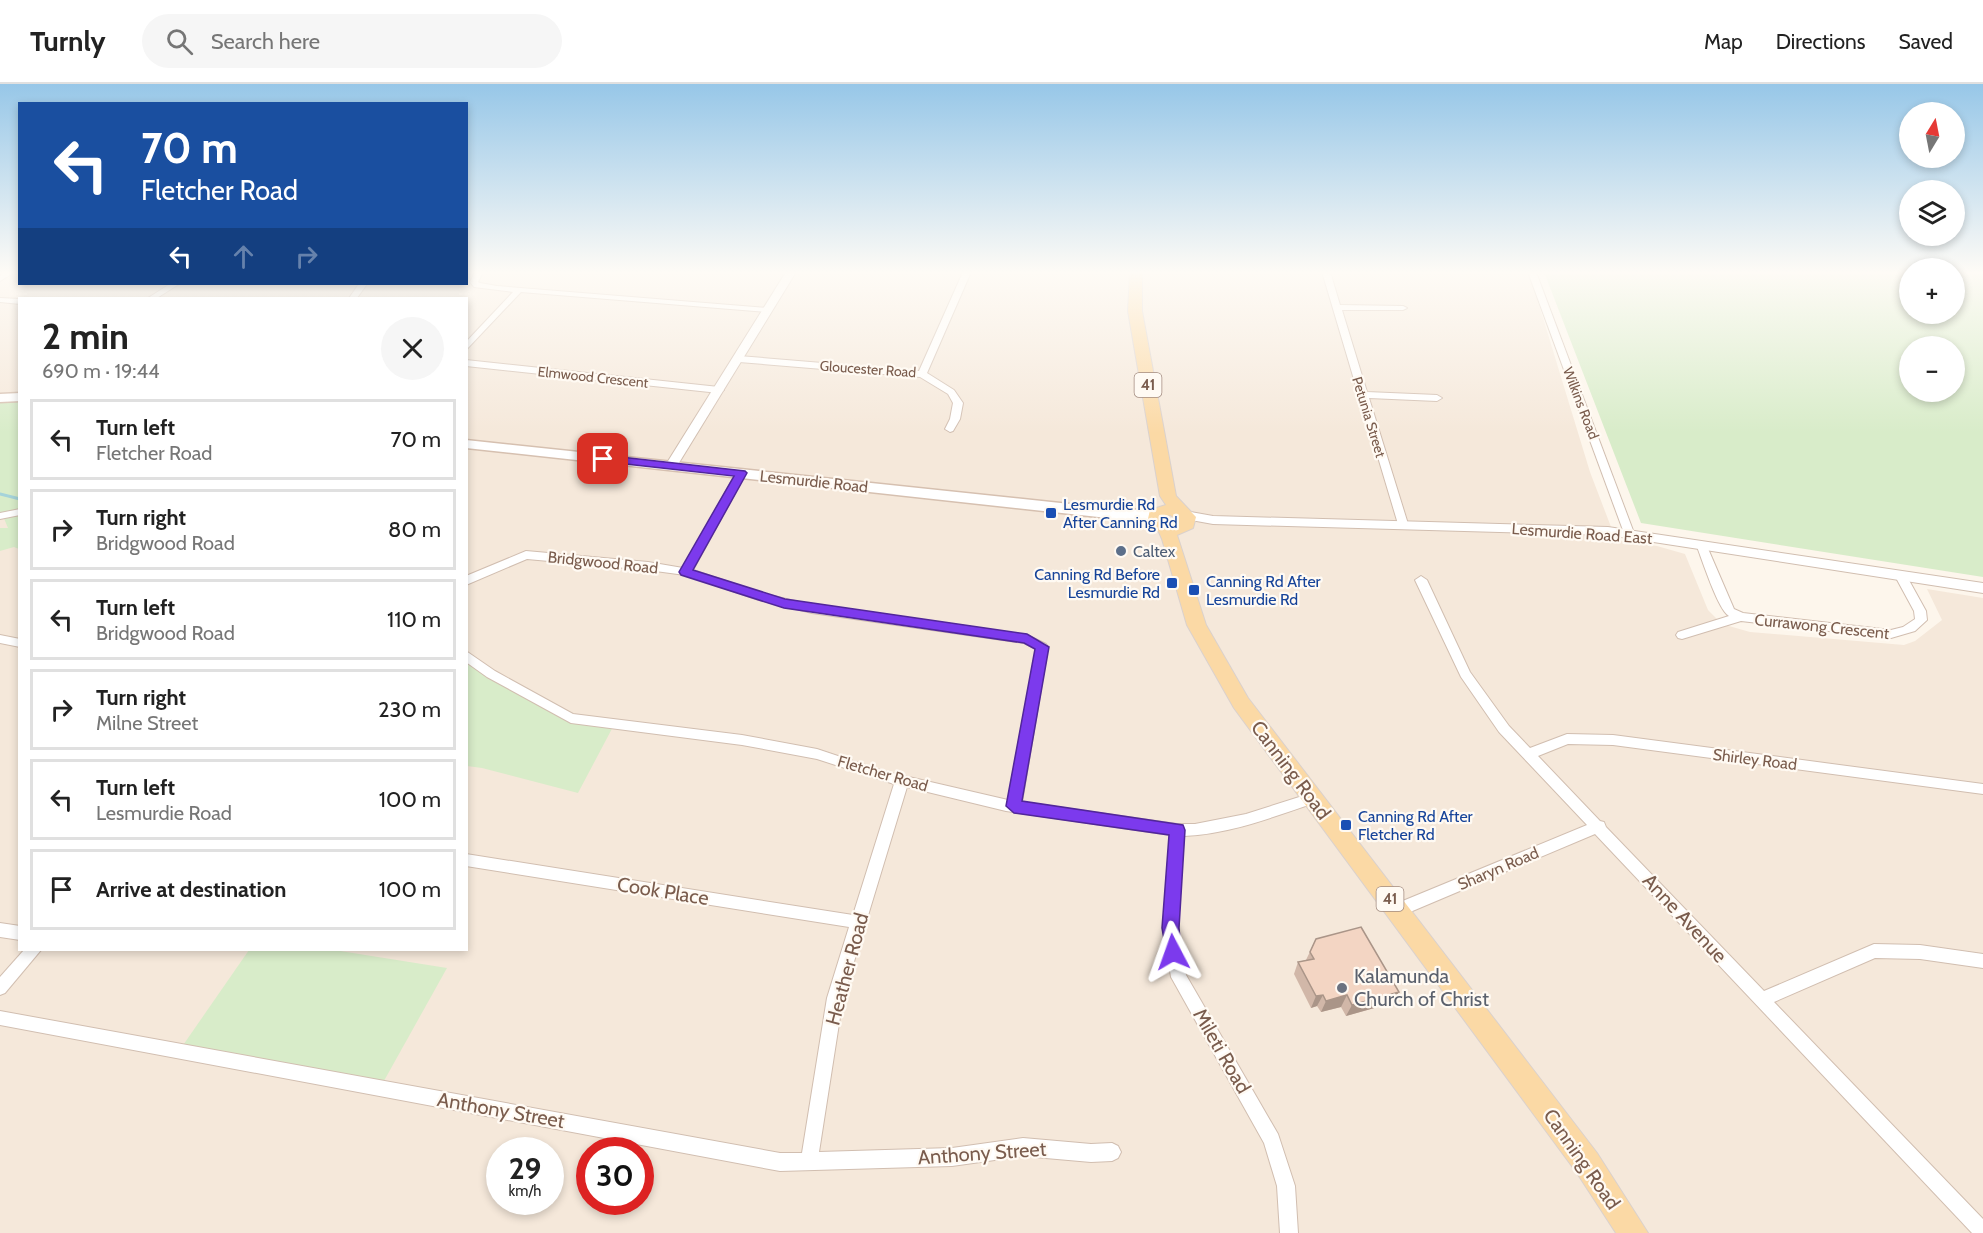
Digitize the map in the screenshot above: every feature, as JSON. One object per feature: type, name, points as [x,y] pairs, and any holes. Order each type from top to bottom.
[{"type":"main road","name":"Canning Road","points":[[1138,326],[1186,596],[1207,649],[1241,702],[1587,1163],[1633,1233]]},
{"type":"main road","name":"Lesmurdie Road","points":[[468,444],[1126,515],[1171,516]]},
{"type":"street","points":[[468,346],[486,326]]},
{"type":"street","points":[[671,466],[759,326]]},
{"type":"street","name":"Gloucester Road","points":[[739,359],[922,374],[943,326]]},
{"type":"street","name":"Petunia Street","points":[[1341,326],[1403,524]]},
{"type":"street","name":"Wilkins Road","points":[[1552,326],[1629,533]]},
{"type":"street","name":"Elmwood Crescent","points":[[468,363],[719,390]]},
{"type":"street","points":[[922,374],[951,392],[958,403],[955,419],[950,429]]},
{"type":"street","points":[[1361,395],[1437,398]]},
{"type":"street","points":[[686,572],[741,473]]},
{"type":"street","points":[[0,516],[18,512]]},
{"type":"street","name":"Lesmurdie Road East","points":[[1171,516],[1214,520],[1403,524],[1629,533],[1983,588]]},
{"type":"street","name":"Currawong Crescent","points":[[1701,544],[1725,603],[1730,612],[1741,617],[1891,634],[1905,632],[1915,627],[1921,620],[1920,611],[1901,576]]},
{"type":"street","name":"Bridgwood Road","points":[[468,580],[526,555],[686,572],[784,603],[1027,639],[1042,647],[1014,806]]},
{"type":"street","name":"Anne Avenue","points":[[1421,580],[1466,674],[1504,729],[1599,826],[1983,1232]]},
{"type":"street","name":"Currawong Crescent","points":[[1682,635],[1741,617]]},
{"type":"street","points":[[0,639],[18,643]]},
{"type":"street","name":"Fletcher Road","points":[[468,657],[491,674],[571,718],[753,742],[817,754],[902,780],[1014,806],[1177,830],[1203,830],[1227,826],[1312,798]]},
{"type":"street","name":"Shirley Road","points":[[1529,754],[1567,739],[1613,740],[1983,789]]},
{"type":"street","name":"Heather Road","points":[[809,1161],[835,998],[902,780]]},
{"type":"street","name":"Sharyn Road","points":[[1398,910],[1599,826]]},
{"type":"street","name":"Mileti Road","points":[[1177,830],[1170,928],[1179,977],[1272,1140],[1286,1186],[1289,1233]]},
{"type":"street","name":"Cook Place","points":[[468,860],[859,922]]},
{"type":"street","points":[[0,930],[18,933]]},
{"type":"street","points":[[0,988],[32,951]]},
{"type":"street","points":[[1762,1000],[1874,951],[1920,952],[1983,961]]},
{"type":"street","name":"Anthony Street","points":[[0,1018],[780,1162],[952,1156],[1023,1147],[1091,1153],[1112,1152]]},
{"type":"shaded area","points":[[0,326],[18,326],[18,951],[468,951],[468,326],[1545,326],[1590,472],[1616,540],[1657,546],[1685,554],[1708,610],[1717,619],[1729,626],[1750,632],[1904,645],[1915,641],[1942,620],[1927,589],[1983,598],[1983,1233],[0,1233]]},
{"type":"green space","points":[[1565,326],[1983,326],[1983,577],[1641,523]]},
{"type":"green space","points":[[18,397],[18,549],[14,547],[0,551],[0,528],[8,528],[3,516],[0,516],[0,400]]},
{"type":"green space","points":[[468,656],[571,718],[615,723],[578,793],[468,766]]},
{"type":"green space","points":[[248,951],[340,951],[447,968],[380,1088],[179,1051]]},
{"type":"building","name":"Kalamunda Church of Christ","points":[[1361,927],[1399,992],[1352,1005],[1347,995],[1326,1001],[1323,995],[1316,996],[1298,962],[1314,959],[1310,952],[1316,939]]},
{"type":"waterway","points":[[0,494],[18,498]]},
{"type":"place","name":"Lesmurdie Rd After Canning Rd","points":[[1051,513]]},
{"type":"place","name":"Caltex","points":[[1121,551]]},
{"type":"place","name":"Canning Rd Before Lesmurdie Rd","points":[[1172,583]]},
{"type":"place","name":"Canning Rd After Lesmurdie Rd","points":[[1194,590]]},
{"type":"place","name":"Canning Rd After Fletcher Rd","points":[[1346,825]]},
{"type":"place","name":"Kalamunda Church of Christ","points":[[1342,988]]},
{"type":"route","points":[[603,459],[741,473],[686,572],[784,603],[812,609],[1027,639],[1042,647],[1014,806],[1177,830],[1170,928],[1173,952]]}]
